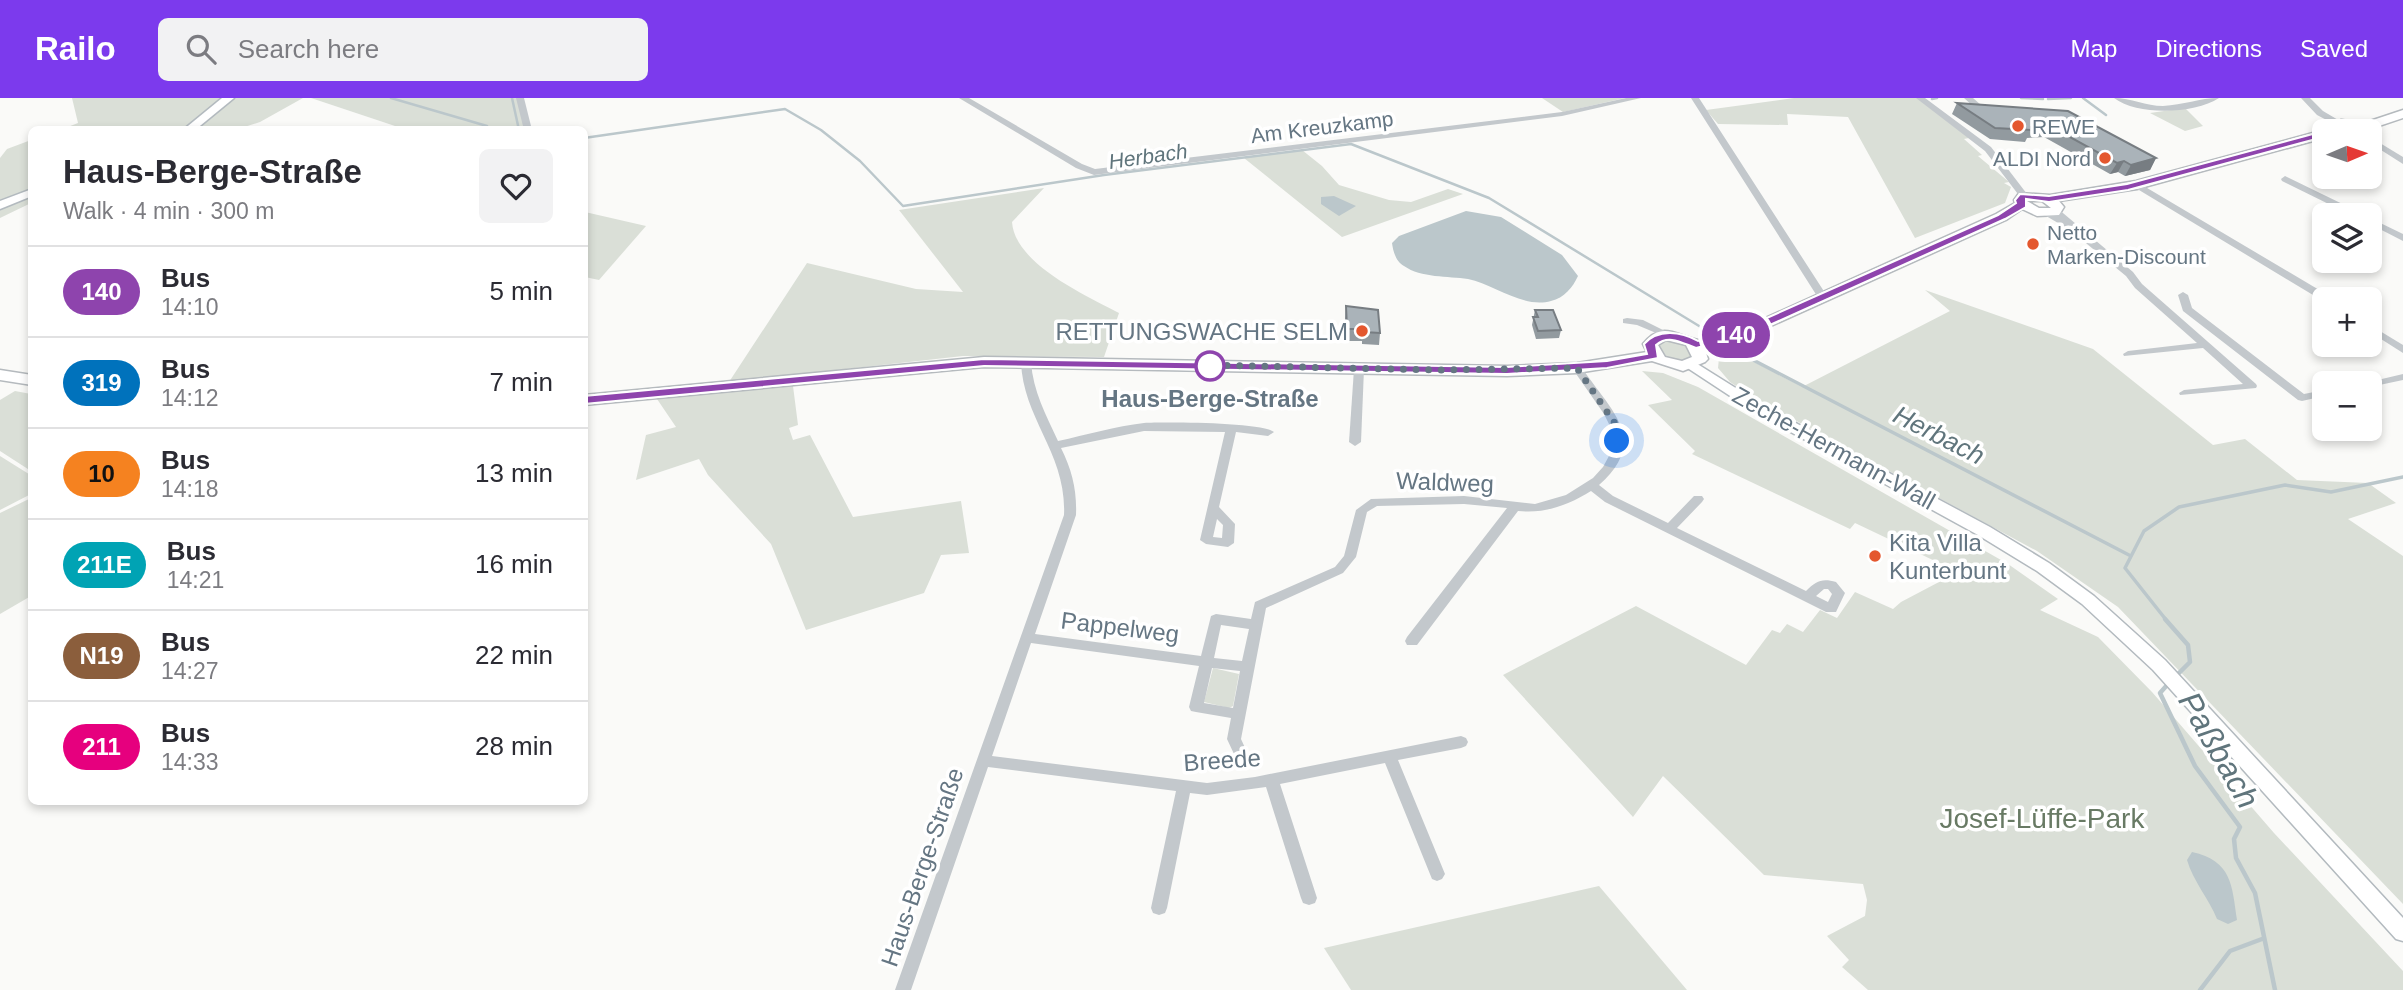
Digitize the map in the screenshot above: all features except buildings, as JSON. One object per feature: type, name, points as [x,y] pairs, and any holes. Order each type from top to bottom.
[{"type":"main road","points":[[2382,127],[2403,114]]},
{"type":"main road","points":[[2136,188],[2312,137]]},
{"type":"main road","points":[[1696,345],[1746,332],[2005,215],[2040,204],[2136,188],[2312,143]]},
{"type":"main road","points":[[588,400],[921,366],[1026,362],[1359,369],[1577,368],[1654,356],[1672,365],[1691,364],[1701,356],[1696,345],[1683,337],[1660,338],[1650,344],[1654,356]]},
{"type":"main road","points":[[0,375],[28,379]]},
{"type":"street","points":[[193,126],[229,98]]},
{"type":"street","points":[[520,98],[527,126]]},
{"type":"street","name":"Am Kreuzkamp","points":[[963,98],[1079,166],[1094,172],[1562,114],[1637,98]]},
{"type":"street","points":[[1695,98],[1822,296]]},
{"type":"street","points":[[1920,98],[1988,149],[2017,183],[2040,204],[2130,274],[2138,286],[2252,386],[2184,393]]},
{"type":"street","points":[[1968,98],[1977,105]]},
{"type":"street","points":[[2118,98],[2140,115]]},
{"type":"street","points":[[2128,105],[2190,105],[2215,98]]},
{"type":"street","points":[[2305,98],[2327,119]]},
{"type":"street","points":[[2382,145],[2403,161]]},
{"type":"street","points":[[2285,178],[2334,203]]},
{"type":"street","points":[[2136,188],[2312,289]]},
{"type":"street","points":[[0,205],[28,194]]},
{"type":"street","points":[[2382,226],[2401,235]]},
{"type":"street","points":[[2183,295],[2187,309],[2302,398],[2312,396]]},
{"type":"street","points":[[2382,335],[2403,349]]},
{"type":"street","points":[[2128,354],[2206,345]]},
{"type":"street","name":"Haus-Berge-Straße","points":[[903,990],[1028,638],[1072,505],[1056,445],[1026,379],[1026,362]]},
{"type":"street","name":"Zeche-Hermann-Wall","points":[[1691,364],[1761,410],[1984,531],[2043,567],[2122,628],[2403,932]]},
{"type":"street","points":[[1577,368],[1616,425],[1617,441],[1612,464],[1591,485],[1609,499],[1808,596]]},
{"type":"street","points":[[1355,442],[1359,369]]},
{"type":"street","points":[[2382,381],[2403,377]]},
{"type":"street","points":[[1056,445],[1144,427],[1231,428],[1268,432]]},
{"type":"street","points":[[1213,508],[1231,428]]},
{"type":"street","name":"Waldweg","points":[[1260,605],[1339,570],[1350,557],[1362,510],[1375,502],[1494,502],[1514,507],[1541,507],[1558,502],[1591,485]]},
{"type":"street","points":[[1670,528],[1698,499]]},
{"type":"street","name":"Waldweg","points":[[1412,641],[1514,507]]},
{"type":"street","points":[[1239,750],[1234,739],[1260,605]]},
{"type":"street","points":[[1239,713],[1196,707],[1216,620],[1255,625]]},
{"type":"street","name":"Pappelweg","points":[[1028,638],[1246,667]]},
{"type":"street","name":"Breede","points":[[984,761],[1184,788],[1231,787],[1461,742]]},
{"type":"street","points":[[1389,756],[1437,874]]},
{"type":"street","points":[[1271,780],[1309,898]]},
{"type":"street","points":[[1159,908],[1184,788]]},
{"type":"green space","points":[[72,98],[303,98],[247,126],[70,126],[78,123]]},
{"type":"green space","points":[[311,98],[517,98],[524,126],[395,126]]},
{"type":"green space","points":[[1542,98],[1625,98],[1563,112]]},
{"type":"green space","points":[[1794,98],[1917,98],[1969,138],[1964,139],[1982,155],[1978,156],[2009,182],[2004,183],[2011,187],[2005,203],[1915,238],[1848,117],[1787,114],[1788,125],[1718,124],[1706,110]]},
{"type":"green space","points":[[2185,108],[2203,126],[2185,131],[2150,113]]},
{"type":"green space","points":[[28,141],[28,204],[0,218],[0,158],[7,149]]},
{"type":"green space","points":[[1302,150],[1322,166],[1339,185],[1389,200],[1411,202],[1448,189],[1463,194],[1342,237],[1244,158]]},
{"type":"green space","points":[[1044,188],[1012,222],[1016,237],[1038,265],[1071,287],[1119,313],[1104,357],[963,356],[729,382],[807,263],[916,289],[963,292],[899,210]]},
{"type":"green space","points":[[588,213],[646,226],[599,280],[588,278]]},
{"type":"green space","points":[[1925,290],[2093,349],[2213,445],[2245,439],[2297,480],[2368,483],[2396,503],[2348,519],[2403,556],[2403,904],[2118,607],[2037,551],[1754,398],[1730,382],[1718,368],[1719,358],[1729,349],[1802,387],[1950,311]]},
{"type":"green space","points":[[1667,339],[1680,340],[1697,353],[1689,362],[1670,361],[1657,351],[1658,344]]},
{"type":"green space","name":"Josef-Lüffe-Park","points":[[1642,371],[1663,373],[1698,387],[2008,564],[2058,599],[2040,610],[2098,637],[2152,692],[2274,833],[2403,971],[2403,990],[1868,990],[1842,967],[1849,960],[1827,936],[1865,916],[1867,900],[1863,884],[1764,875],[1663,776],[1633,817],[1503,675],[1636,606],[1746,665],[1772,630],[1780,633],[1787,624],[1803,632],[1820,610],[1837,618],[1855,592],[1893,609],[1901,602],[1958,572],[1855,523],[1850,529],[1692,454],[1695,451],[1648,405],[1672,400]]},
{"type":"green space","points":[[793,386],[798,425],[789,428],[793,440],[810,435],[853,517],[961,501],[969,553],[941,555],[924,593],[806,630],[771,544],[708,475],[699,459],[636,480],[646,435],[676,427],[657,399]]},
{"type":"green space","points":[[15,391],[28,393],[28,469],[0,451],[0,400]]},
{"type":"green space","points":[[0,456],[28,474],[28,496],[0,510]]},
{"type":"green space","points":[[28,499],[28,598],[0,614],[0,513]]},
{"type":"green space","points":[[1213,668],[1239,674],[1233,706],[1229,708],[1204,702]]},
{"type":"green space","points":[[1599,886],[1687,990],[1351,990],[1324,948]]},
{"type":"shaded area","points":[[1334,196],[1356,206],[1339,216],[1321,204],[1321,197]]},
{"type":"shaded area","points":[[1466,211],[1501,217],[1562,255],[1578,276],[1574,284],[1556,300],[1530,302],[1468,279],[1418,273],[1399,262],[1392,243],[1399,236]]},
{"type":"shaded area","points":[[2192,852],[2215,862],[2228,876],[2237,920],[2228,924],[2217,919],[2187,860]]},
{"type":"waterway","points":[[391,98],[487,126]]},
{"type":"waterway","points":[[512,98],[518,126]]},
{"type":"waterway","points":[[1932,99],[1937,98]]},
{"type":"waterway","points":[[2021,98],[2043,99]]},
{"type":"waterway","points":[[2048,99],[2071,98]]},
{"type":"waterway","points":[[2083,98],[2106,115]]},
{"type":"waterway","name":"Herbach","points":[[588,137],[785,109],[821,130],[860,161],[903,206],[1104,175],[1351,144],[1489,198],[1704,329]]},
{"type":"waterway","name":"Herbach","points":[[1732,349],[2129,555]]},
{"type":"waterway","points":[[2167,621],[2125,568],[2144,531],[2179,507],[2285,485],[2331,492],[2403,477]]},
{"type":"waterway","points":[[2165,619],[2188,645],[2190,662],[2176,676]]},
{"type":"waterway","name":"Paßbach","points":[[2168,684],[2160,693],[2195,766],[2240,827],[2234,839],[2236,858],[2255,893],[2275,990]]},
{"type":"waterway","points":[[2200,990],[2230,951],[2262,939]]},
{"type":"bus line","name":"140","points":[[588,400],[984,362],[1507,371],[1607,365],[1654,356],[1650,344],[1659,337],[1683,337],[1696,345],[1746,332],[2001,217],[2022,204],[2021,198],[2027,195],[2049,199],[2128,187],[2312,137]]},
{"type":"place","name":"REWE","points":[[2018,126]]},
{"type":"place","name":"ALDI Nord","points":[[2105,158]]},
{"type":"place","name":"Netto Marken-Discount","points":[[2033,244]]},
{"type":"place","name":"RETTUNGSWACHE SELM","points":[[1362,331]]},
{"type":"place","name":"Haus-Berge-Straße","points":[[1210,366]]},
{"type":"place","name":"Kita Villa Kunterbunt","points":[[1875,556]]},
{"type":"route","points":[[1210,366],[1206,365],[1507,371],[1577,368],[1584,382],[1616,425],[1617,441]]}]
